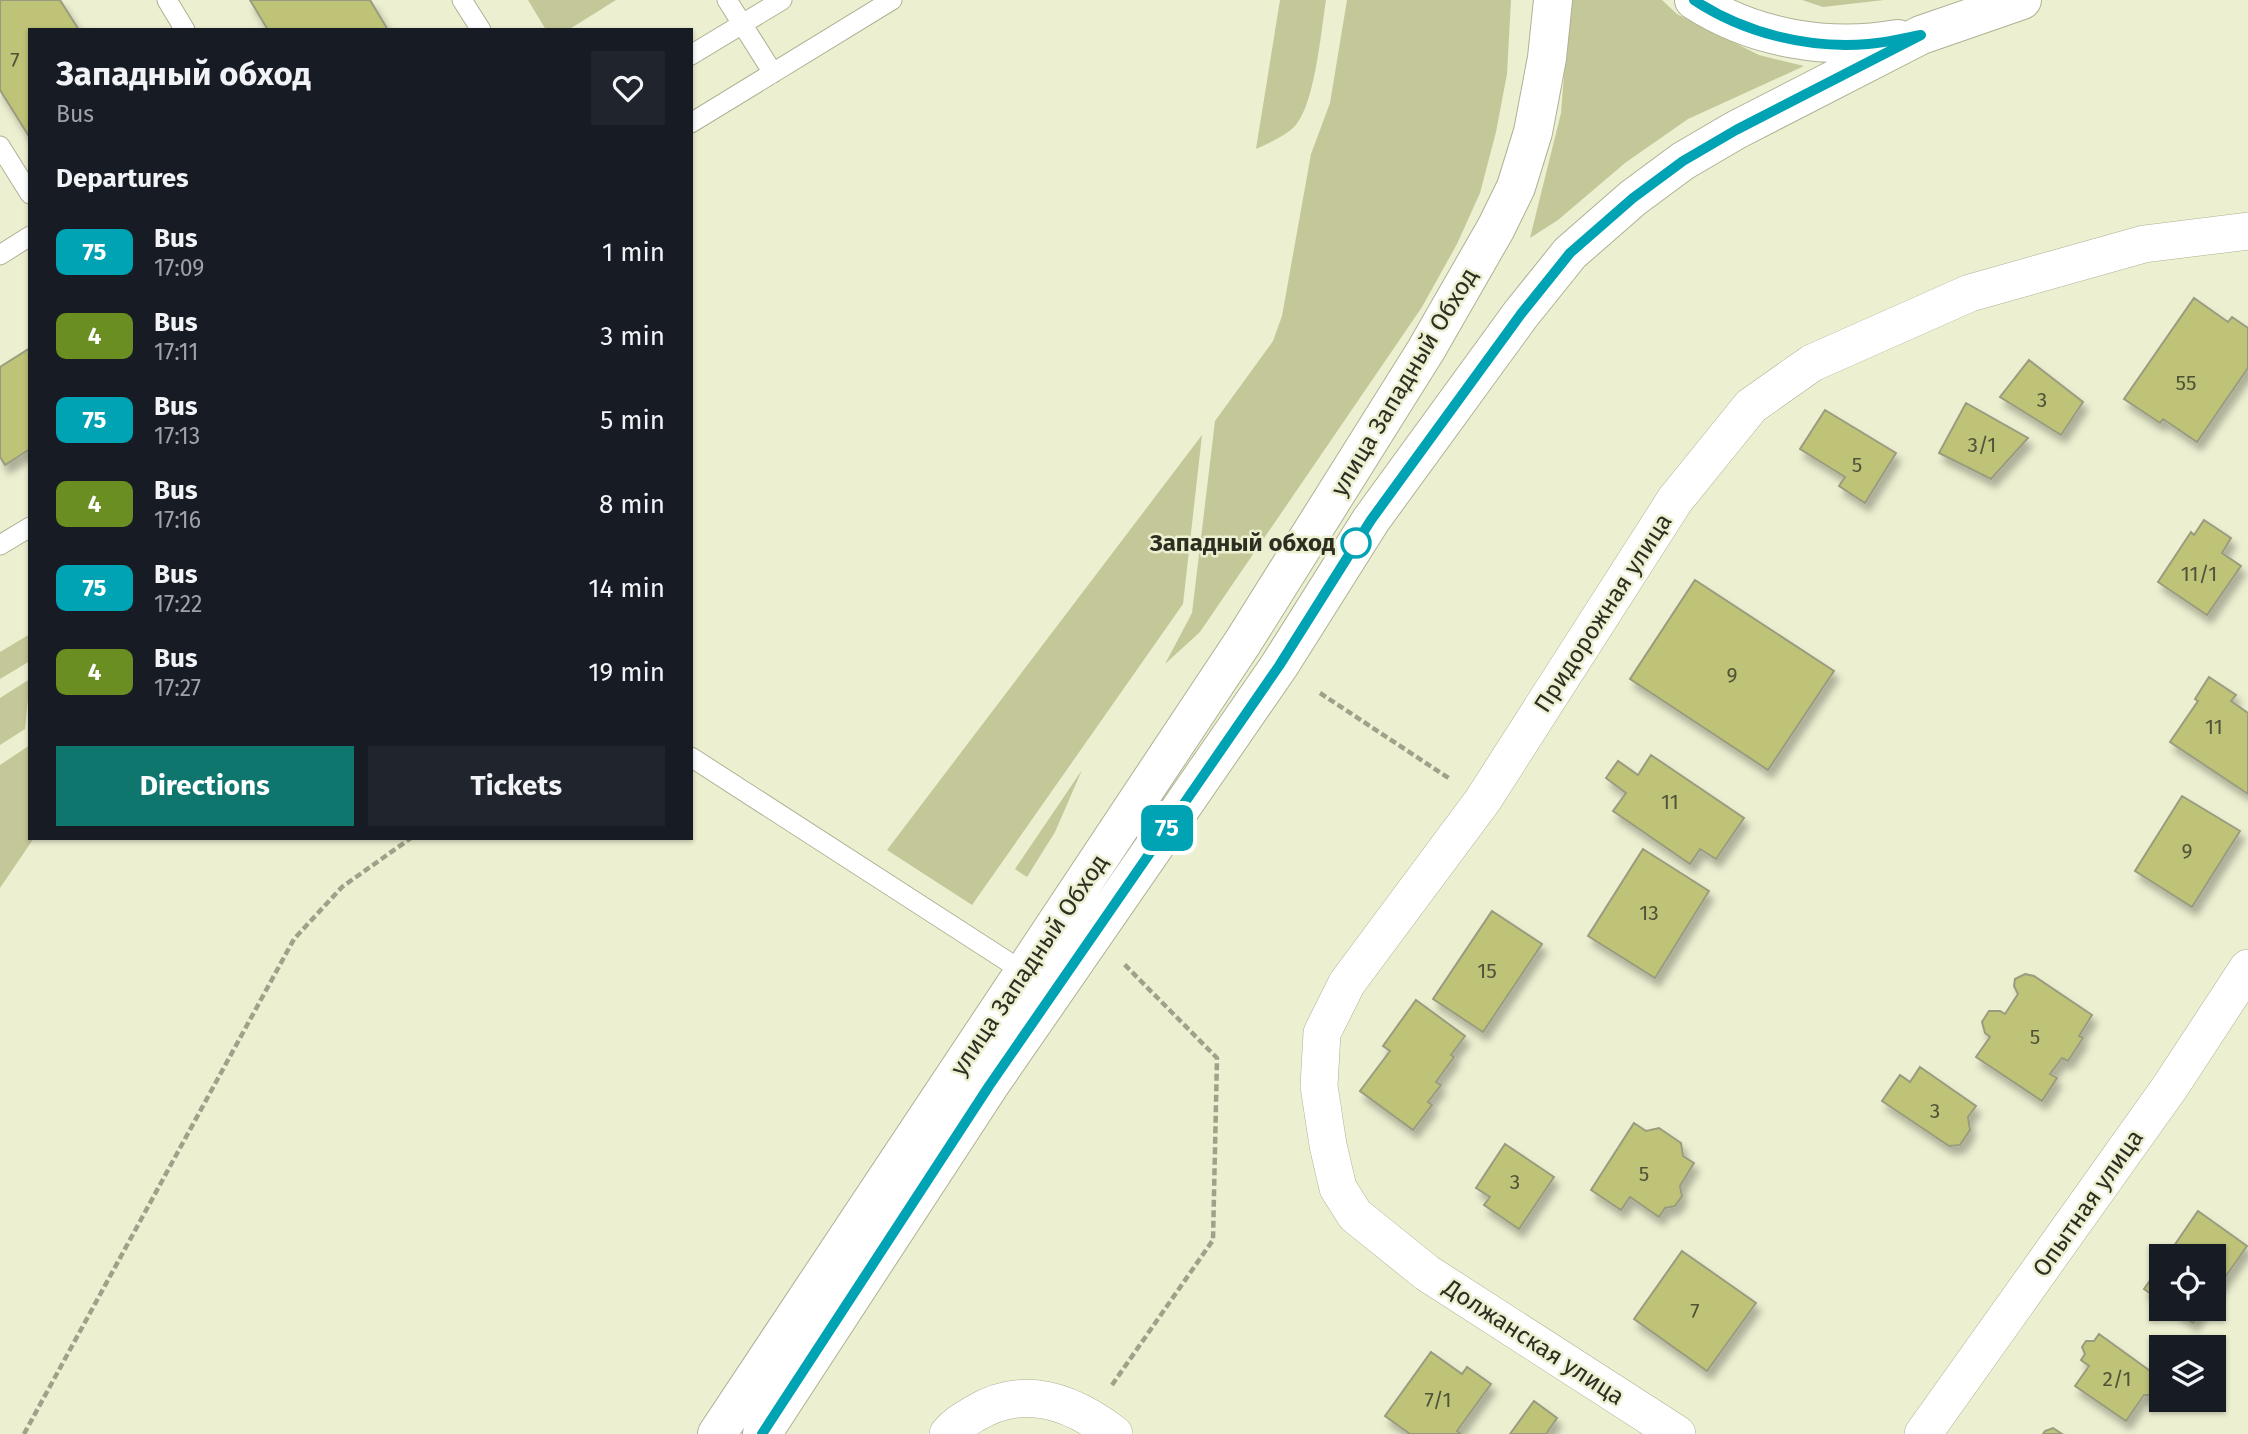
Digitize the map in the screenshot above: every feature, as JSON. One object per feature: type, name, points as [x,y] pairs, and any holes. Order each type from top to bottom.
[{"type":"highway","name":"улица Западный Обход","points":[[717,1434],[1243,642],[1426,350],[1496,228],[1516,187],[1533,132],[1547,58],[1553,0]]},
{"type":"highway","points":[[1694,0],[1712,12],[1762,33],[1815,43],[1868,44],[1921,35]]},
{"type":"highway","points":[[1957,22],[1999,0]]},
{"type":"highway","name":"улица Западный Обход","points":[[762,1434],[989,1086],[1279,666],[1371,520],[1521,314],[1570,253],[1633,198],[1683,161],[1736,130],[1921,35],[2022,0]]},
{"type":"street","name":"Придорожная улица","points":[[1427,1273],[1355,1215],[1338,1188],[1319,1086],[1322,1032],[1347,983],[1483,800],[1675,500],[1751,406],[1812,362],[1970,293],[2144,244],[2248,231]]},
{"type":"street","name":"Опытная улица","points":[[1923,1434],[2170,1087],[2248,968]]},
{"type":"street","name":"Должанская улица","points":[[1427,1273],[1677,1434]]},
{"type":"street","points":[[948,1434],[953,1427],[989,1405],[1022,1396],[1060,1403],[1102,1426]]},
{"type":"lane","points":[[167,0],[184,28]]},
{"type":"lane","points":[[463,0],[480,28]]},
{"type":"lane","points":[[727,0],[772,73]]},
{"type":"lane","points":[[693,54],[782,0]]},
{"type":"lane","points":[[693,122],[892,0]]},
{"type":"lane","points":[[0,146],[28,191]]},
{"type":"lane","points":[[0,255],[28,237]]},
{"type":"lane","points":[[0,545],[28,528]]},
{"type":"lane","points":[[693,758],[1024,972]]},
{"type":"path","points":[[1320,693],[1483,800]]},
{"type":"path","points":[[24,1434],[294,939],[342,887],[408,840]]},
{"type":"path","points":[[1102,1426],[1213,1240],[1217,1058],[1120,961]]},
{"type":"green space","points":[[528,0],[616,0],[571,28],[545,28]]},
{"type":"green space","points":[[1280,0],[1326,0],[1319,48],[1312,86],[1301,117],[1286,134],[1256,149]]},
{"type":"green space","points":[[1347,0],[1511,0],[1507,74],[1496,132],[1480,193],[1457,244],[1422,307],[1200,632],[1165,664],[1192,613],[1215,421],[1273,341],[1282,316],[1311,154],[1330,103]]},
{"type":"green space","points":[[1570,0],[1662,0],[1677,14],[1759,55],[1804,66],[1688,119],[1625,163],[1558,220],[1530,238],[1561,113]]},
{"type":"green space","points":[[1802,0],[1884,0],[1823,7]]},
{"type":"green space","points":[[1202,435],[1183,604],[972,905],[887,850]]},
{"type":"green space","points":[[28,635],[28,662],[0,679],[0,652]]},
{"type":"green space","points":[[28,680],[25,729],[0,745],[0,698]]},
{"type":"green space","points":[[28,746],[28,840],[33,840],[0,888],[0,765]]},
{"type":"green space","points":[[1082,770],[1055,832],[1027,877],[1015,869]]},
{"type":"building","points":[[0,0],[60,0],[78,28],[28,28],[28,135],[0,90]]},
{"type":"building","points":[[250,0],[370,0],[387,28],[267,28]]},
{"type":"building","points":[[2194,298],[2228,322],[2232,317],[2248,328],[2248,368],[2197,442],[2163,419],[2160,423],[2124,399]]},
{"type":"building","points":[[28,349],[28,450],[5,465],[0,457],[0,367]]},
{"type":"building","points":[[2029,360],[2083,402],[2061,435],[2000,397]]},
{"type":"building","points":[[1966,403],[2028,438],[1991,479],[1939,453]]},
{"type":"building","points":[[1825,410],[1896,453],[1865,503],[1839,486],[1845,477],[1800,449]]},
{"type":"building","points":[[2204,520],[2231,538],[2222,553],[2241,566],[2207,615],[2158,582],[2191,532],[2194,535]]},
{"type":"building","points":[[1695,580],[1834,671],[1768,770],[1630,679]]},
{"type":"building","points":[[2209,677],[2236,695],[2231,701],[2248,713],[2248,794],[2170,742],[2198,701],[2195,699]]},
{"type":"building","points":[[1651,755],[1744,818],[1716,859],[1700,849],[1690,864],[1613,811],[1626,793],[1606,778],[1618,761],[1638,775]]},
{"type":"building","points":[[2182,796],[2240,831],[2192,907],[2135,871]]},
{"type":"building","points":[[1643,849],[1709,891],[1655,978],[1588,936]]},
{"type":"building","points":[[1492,911],[1542,944],[1483,1032],[1433,999]]},
{"type":"building","points":[[2025,974],[2034,976],[2092,1015],[2079,1036],[2083,1038],[2068,1061],[2062,1058],[2050,1074],[2057,1078],[2042,1101],[1976,1057],[1990,1037],[1985,1033],[1982,1022],[1989,1011],[2005,1014],[2018,994],[2014,986],[2015,979]]},
{"type":"building","points":[[1416,1000],[1465,1036],[1436,1082],[1441,1085],[1428,1102],[1432,1105],[1413,1130],[1360,1091],[1390,1051],[1383,1046]]},
{"type":"building","points":[[1920,1067],[1976,1106],[1968,1117],[1970,1130],[1960,1145],[1949,1146],[1882,1101],[1900,1075],[1910,1082]]},
{"type":"building","points":[[1634,1123],[1646,1131],[1659,1128],[1681,1143],[1683,1156],[1694,1163],[1680,1186],[1682,1196],[1675,1206],[1665,1208],[1659,1217],[1630,1197],[1621,1210],[1591,1190]]},
{"type":"building","points":[[1505,1144],[1554,1177],[1519,1229],[1484,1205],[1490,1197],[1476,1188]]},
{"type":"building","points":[[2198,1211],[2247,1246],[2226,1276],[2226,1244],[2175,1244]]},
{"type":"building","points":[[1682,1251],[1756,1303],[1707,1371],[1634,1319]]},
{"type":"building","points":[[2099,1334],[2149,1370],[2149,1395],[2144,1395],[2126,1421],[2075,1386],[2089,1366],[2081,1360],[2085,1354],[2082,1347],[2086,1341],[2094,1341]]},
{"type":"building","points":[[1431,1352],[1462,1374],[1467,1367],[1491,1384],[1457,1431],[1461,1434],[1410,1434],[1385,1416]]},
{"type":"building","points":[[1534,1401],[1557,1418],[1546,1434],[1510,1434]]},
{"type":"building","points":[[2053,1428],[2062,1434],[2043,1434],[2045,1431]]},
{"type":"bus line","name":"75","points":[[762,1434],[989,1086],[1279,666],[1371,520],[1521,314],[1570,253],[1633,198],[1683,161],[1736,130],[1921,35],[1868,44],[1815,43],[1762,33],[1712,12],[1694,0]]},
{"type":"place","name":"Западный обход","points":[[1356,543]]}]
